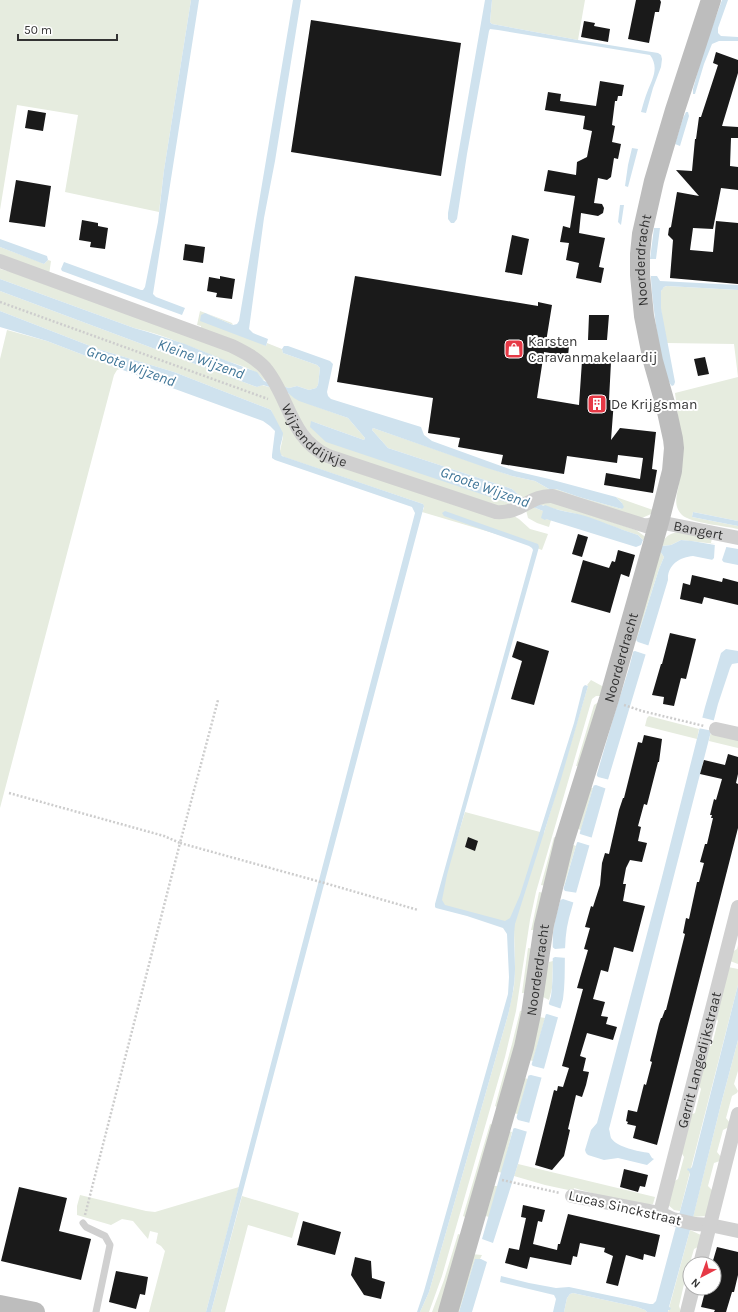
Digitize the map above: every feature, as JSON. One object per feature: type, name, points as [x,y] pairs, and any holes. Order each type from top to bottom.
[{"type":"street","name":"Noorderdracht","points":[[448,1312],[524,1046],[531,1014],[544,925],[564,842],[611,700],[672,471],[674,448],[666,406],[652,361],[644,316],[640,275],[640,254],[642,234],[654,181],[675,110],[711,0]]},
{"type":"street","name":"Wijzenddijkje","points":[[0,261],[232,346],[242,351],[265,368],[303,438],[314,449],[328,456],[496,512],[510,511],[539,497],[547,496],[556,497],[646,526],[659,522]]},
{"type":"street","name":"Bangert","points":[[659,522],[738,538]]},
{"type":"street","points":[[716,729],[738,734]]},
{"type":"street","name":"Gerrit Langedijkstraat","points":[[660,1213],[738,907]]},
{"type":"street","points":[[702,1256],[738,1114]]},
{"type":"street","name":"Lucas Sinckstraat","points":[[572,1196],[660,1213],[673,1219],[695,1224],[710,1224],[738,1231]]},
{"type":"street","points":[[687,1312],[691,1296]]},
{"type":"street","points":[[0,1305],[34,1312]]},
{"type":"lane","points":[[83,1223],[86,1227],[105,1236],[110,1245],[96,1312]]},
{"type":"path","points":[[0,302],[284,402]]},
{"type":"path","points":[[83,1223],[218,700]]},
{"type":"path","points":[[633,708],[698,725]]},
{"type":"path","points":[[9,793],[164,836],[180,843],[418,910]]},
{"type":"path","name":"Lucas Sinckstraat","points":[[513,1182],[572,1196]]},
{"type":"shaded area","points":[[0,0],[191,0],[164,170],[159,212],[65,192],[78,115],[17,105],[0,210]]},
{"type":"shaded area","points":[[492,0],[585,0],[578,40],[492,24],[490,22]]},
{"type":"shaded area","points":[[0,247],[44,264],[48,260],[51,261],[49,275],[0,257]]},
{"type":"shaded area","points":[[0,269],[19,274],[244,356],[269,382],[264,380],[257,373],[243,366],[0,279]]},
{"type":"shaded area","points":[[667,286],[738,290],[738,377],[734,344],[667,343],[660,297],[662,289]]},
{"type":"shaded area","points":[[0,291],[257,387],[262,385],[272,388],[301,442],[514,516],[530,529],[548,534],[542,550],[503,536],[422,512],[424,508],[423,504],[284,457],[280,454],[283,437],[271,410],[174,372],[98,349],[0,311]]},
{"type":"shaded area","points":[[200,311],[232,323],[233,325],[205,313],[266,346],[267,343],[282,349],[283,353],[317,365],[320,368],[318,385],[316,388],[309,390],[297,386],[289,388],[281,386],[201,329],[201,326],[197,325]]},
{"type":"shaded area","points":[[7,330],[47,341],[120,369],[117,370],[114,375],[0,808],[0,359]]},
{"type":"shaded area","points":[[738,377],[738,521],[693,512],[692,517],[738,526],[738,529],[708,524],[686,518],[679,512],[676,499],[680,477],[681,453],[675,393]]},
{"type":"shaded area","points":[[288,393],[312,405],[348,418],[365,438],[364,440],[311,421],[464,488],[510,503],[518,500],[505,508],[323,449],[297,418]]},
{"type":"shaded area","points":[[373,428],[512,476],[535,481],[549,489],[556,489],[622,509],[622,503],[616,497],[653,510],[651,514],[642,518],[528,499],[520,496],[512,489],[388,448],[372,430]]},
{"type":"shaded area","points":[[548,501],[636,530],[647,538],[647,541],[643,540],[638,535],[580,515],[539,504]]},
{"type":"shaded area","points":[[533,507],[543,511],[546,519],[551,520],[549,527],[528,518],[526,510]]},
{"type":"shaded area","points":[[678,532],[712,538],[711,543],[716,544],[681,540],[671,545],[662,546],[667,536]]},
{"type":"shaded area","points":[[660,551],[664,557],[636,641],[633,637]]},
{"type":"shaded area","points":[[591,680],[602,686],[602,696],[596,696],[592,699],[536,892],[530,920],[516,1011],[505,1057],[442,1276],[429,1312],[420,1312],[429,1292],[508,1015],[514,987],[515,970],[514,929],[437,904],[465,812],[544,833],[588,686],[587,685]]},
{"type":"shaded area","points":[[599,703],[582,763],[576,766],[594,705]]},
{"type":"shaded area","points":[[649,716],[699,729],[697,739],[645,726]]},
{"type":"shaded area","points":[[711,731],[738,739],[738,748],[709,741]]},
{"type":"shaded area","points":[[589,787],[593,788],[581,830],[576,828]]},
{"type":"shaded area","points":[[554,837],[560,839],[546,886],[541,885]]},
{"type":"shaded area","points":[[571,844],[576,846],[564,886],[560,885]]},
{"type":"shaded area","points":[[539,892],[544,893],[538,927],[531,930],[532,926]]},
{"type":"shaded area","points":[[738,945],[738,964],[730,961],[732,952],[737,949]]},
{"type":"shaded area","points":[[528,948],[534,949],[528,990],[522,993]]},
{"type":"shaded area","points":[[553,961],[552,988],[549,1000],[541,996],[549,962]]},
{"type":"shaded area","points":[[728,967],[738,969],[738,985],[680,1211],[674,1210],[667,1204],[673,1182],[678,1179],[684,1157],[681,1152],[690,1115],[695,1113],[701,1089],[698,1084],[707,1048],[712,1045],[718,1021],[716,1017]]},
{"type":"shaded area","points":[[520,1011],[525,1012],[497,1107],[495,1106]]},
{"type":"shaded area","points":[[539,1017],[545,1018],[533,1061],[529,1060]]},
{"type":"shaded area","points":[[738,1040],[738,1071],[734,1084],[738,1091],[732,1096],[726,1118],[730,1123],[729,1127],[723,1130],[717,1152],[721,1157],[720,1161],[714,1163],[708,1186],[713,1191],[706,1216],[693,1217],[721,1104]]},
{"type":"shaded area","points":[[524,1078],[528,1079],[518,1114],[513,1113]]},
{"type":"shaded area","points":[[490,1124],[496,1126],[470,1214],[465,1217],[463,1216]]},
{"type":"shaded area","points":[[508,1131],[512,1132],[502,1173],[496,1171]]},
{"type":"shaded area","points":[[518,1164],[655,1197],[653,1204],[647,1205],[615,1199],[574,1188],[573,1191],[545,1185],[514,1176]]},
{"type":"shaded area","points":[[492,1186],[498,1186],[489,1217],[482,1215]]},
{"type":"shaded area","points":[[239,1187],[206,1312],[149,1312],[165,1251],[156,1243],[158,1233],[150,1231],[148,1239],[133,1221],[122,1219],[111,1225],[77,1215],[77,1206],[80,1195],[155,1212]]},
{"type":"shaded area","points":[[242,1196],[299,1213],[292,1238],[248,1225],[225,1312],[211,1312]]},
{"type":"shaded area","points":[[690,1230],[701,1235],[698,1247],[694,1249],[692,1256],[683,1256]]},
{"type":"shaded area","points":[[458,1234],[464,1236],[441,1312],[432,1312],[444,1280]]},
{"type":"shaded area","points":[[471,1254],[482,1255],[480,1259],[475,1260],[459,1312],[454,1312]]},
{"type":"shaded area","points":[[682,1260],[682,1293],[679,1306],[681,1312],[668,1312]]},
{"type":"shaded area","points":[[573,1293],[637,1307],[647,1312],[564,1312],[567,1298]]},
{"type":"water","points":[[191,0],[199,0],[153,294],[156,297],[185,308],[182,315],[62,271],[61,269],[64,262],[141,290],[145,287],[158,222],[164,170]]},
{"type":"water","points":[[293,0],[301,0],[275,161],[264,218],[249,329],[253,333],[268,339],[266,346],[200,321],[201,315],[205,313],[233,325],[237,324],[239,321]]},
{"type":"water","points":[[485,0],[492,0],[490,22],[492,24],[658,53],[661,55],[662,59],[661,67],[646,113],[641,112],[655,68],[653,59],[650,55],[490,29],[467,154],[457,219],[454,223],[451,223],[448,219],[448,213]]},
{"type":"water","points":[[722,0],[728,0],[718,28],[718,33],[721,36],[738,37],[738,41],[719,41],[712,44],[695,94],[693,94],[704,49]]},
{"type":"water","points":[[686,112],[688,112],[689,116],[680,146],[675,144]]},
{"type":"water","points":[[632,148],[638,149],[628,187],[625,186]]},
{"type":"water","points":[[620,205],[624,205],[621,225],[618,222]]},
{"type":"water","points":[[654,228],[660,228],[656,259],[650,259]]},
{"type":"water","points":[[0,239],[47,256],[48,260],[44,264],[0,247]]},
{"type":"water","points":[[651,276],[657,276],[660,281],[738,285],[738,290],[667,286],[661,291],[661,308],[675,382],[672,386],[664,367],[655,316]]},
{"type":"water","points":[[0,279],[134,328],[185,344],[257,372],[264,381],[289,388],[297,386],[309,390],[316,388],[318,385],[320,368],[317,365],[283,353],[282,349],[284,346],[288,346],[330,361],[333,364],[327,392],[331,399],[421,427],[424,435],[432,441],[515,471],[616,497],[624,507],[622,509],[556,489],[549,489],[535,481],[487,468],[373,428],[372,430],[388,448],[512,489],[520,496],[544,506],[545,505],[557,510],[585,516],[638,535],[643,540],[641,545],[636,547],[546,519],[545,520],[541,518],[543,511],[518,501],[510,503],[499,500],[326,442],[310,427],[311,421],[364,440],[365,438],[348,418],[299,401],[288,393],[263,385],[257,387],[0,291]]},
{"type":"water","name":"Groote Wijzend","points":[[0,311],[98,349],[174,372],[269,409],[271,410],[283,433],[280,448],[282,456],[423,504],[424,506],[211,1312],[206,1312],[415,513],[412,507],[275,460],[272,458],[272,455],[275,431],[263,421],[47,341],[0,327]]},
{"type":"water","points":[[445,511],[538,544],[539,547],[447,875],[442,900],[445,905],[505,921],[510,918],[520,895],[574,723],[583,687],[585,685],[588,686],[561,779],[515,924],[515,968],[512,997],[508,1015],[429,1292],[420,1312],[417,1312],[508,994],[509,977],[507,934],[503,928],[467,916],[436,908],[435,904],[533,550],[529,546],[444,516],[442,513]]},
{"type":"water","points":[[693,512],[738,521],[738,526],[692,517]]},
{"type":"water","points":[[681,540],[738,549],[738,565],[693,556],[683,558],[675,563],[668,575],[668,580],[607,783],[569,918],[565,948],[565,979],[563,999],[518,1164],[493,1243],[482,1239],[551,996],[553,972],[553,933],[555,921],[636,641],[664,557],[660,551],[662,546],[671,545]]},
{"type":"water","points":[[726,649],[738,651],[738,663],[732,664],[730,668],[718,704],[609,1129],[611,1138],[618,1144],[649,1153],[654,1159],[647,1165],[618,1158],[604,1160],[588,1155],[585,1150],[591,1130],[597,1123],[705,707],[721,653]]},
{"type":"water","points":[[738,985],[738,1040],[669,1307],[671,1308],[670,1310],[668,1310],[668,1312],[647,1312],[637,1307],[573,1293],[567,1298],[564,1312],[553,1312],[556,1299],[554,1295],[500,1282],[501,1276],[556,1288],[569,1287],[653,1304],[656,1301],[690,1174],[687,1170],[688,1168],[690,1169],[692,1167]]},
{"type":"water","points":[[475,1259],[481,1259],[487,1262],[472,1312],[459,1312]]},
{"type":"pier","points":[[715,542],[727,545],[722,560],[726,565],[710,562],[714,558]]},
{"type":"pier","points":[[635,639],[638,642],[650,646],[647,655],[635,651],[631,652]]},
{"type":"pier","points":[[700,717],[716,721],[713,731],[698,728]]},
{"type":"pier","points":[[595,773],[598,777],[610,780],[607,789],[596,785],[591,786]]},
{"type":"pier","points":[[578,832],[593,838],[591,846],[578,842],[575,843]]},
{"type":"pier","points":[[562,887],[565,891],[578,893],[575,903],[563,899],[558,901]]},
{"type":"pier","points":[[551,946],[555,949],[567,948],[567,958],[555,957],[551,959]]},
{"type":"pier","points":[[547,1002],[550,1005],[562,1009],[560,1018],[547,1014],[543,1015]]},
{"type":"pier","points":[[530,1063],[533,1066],[545,1069],[543,1078],[531,1075],[526,1076]]},
{"type":"pier","points":[[516,1117],[518,1120],[530,1123],[528,1132],[515,1128],[511,1129]]},
{"type":"building","points":[[636,0],[660,0],[661,2],[659,12],[655,12],[649,43],[628,39]]},
{"type":"building","points":[[311,20],[461,43],[441,176],[291,152]]},
{"type":"building","points":[[584,21],[595,23],[594,26],[610,29],[608,42],[581,37]]},
{"type":"building","points":[[716,52],[738,60],[738,73],[722,126],[738,127],[738,138],[731,138],[730,166],[738,167],[738,190],[721,188],[713,229],[693,228],[690,250],[713,252],[716,221],[738,223],[738,284],[670,278],[673,240],[668,235],[669,228],[671,227],[677,192],[699,196],[676,170],[692,171],[699,117],[701,117],[718,65],[713,63]]},
{"type":"building","points":[[600,81],[624,85],[622,96],[618,96],[617,101],[615,101],[612,125],[615,126],[612,142],[621,144],[618,159],[614,158],[611,177],[607,180],[598,178],[594,203],[602,204],[604,208],[603,213],[598,216],[581,213],[579,233],[605,238],[599,267],[604,268],[601,283],[576,278],[579,263],[566,260],[569,243],[560,242],[563,226],[570,228],[575,196],[544,191],[548,170],[576,175],[577,162],[587,157],[592,131],[583,129],[585,116],[545,110],[548,92],[561,94],[560,101],[596,106]]},
{"type":"building","points":[[28,110],[46,113],[43,131],[25,128]]},
{"type":"building","points":[[16,180],[51,186],[45,227],[9,222]]},
{"type":"building","points":[[82,220],[98,223],[98,226],[108,228],[105,249],[90,247],[91,242],[79,240]]},
{"type":"building","points":[[512,235],[529,239],[522,275],[505,272]]},
{"type":"building","points":[[185,244],[205,247],[203,263],[183,260]]},
{"type":"building","points":[[220,276],[235,279],[232,299],[216,297],[217,293],[207,291],[209,277],[220,279]]},
{"type":"building","points":[[355,276],[538,306],[538,302],[552,305],[546,342],[569,346],[568,356],[544,352],[537,398],[579,405],[582,361],[611,362],[609,400],[614,400],[611,440],[620,428],[656,432],[652,469],[657,470],[653,493],[604,485],[606,473],[640,479],[643,458],[618,455],[617,463],[567,456],[564,474],[501,464],[503,455],[458,447],[460,438],[428,433],[433,398],[337,382]]},
{"type":"building","points":[[589,315],[609,315],[607,340],[588,340]]},
{"type":"building","points":[[705,357],[709,374],[698,376],[694,359]]},
{"type":"building","points":[[578,534],[588,537],[582,557],[572,554]]},
{"type":"building","points":[[618,550],[635,555],[629,577],[621,574],[610,613],[571,602],[583,560],[609,568],[612,561],[615,562]]},
{"type":"building","points":[[692,575],[722,582],[723,578],[738,582],[738,605],[704,597],[702,604],[680,599],[683,583],[690,585]]},
{"type":"building","points":[[670,633],[696,639],[686,679],[681,678],[674,706],[663,704],[664,697],[652,695]]},
{"type":"building","points":[[517,641],[549,651],[534,705],[511,699],[522,661],[512,657]]},
{"type":"building","points":[[644,735],[662,739],[659,762],[647,805],[644,804],[638,826],[641,827],[638,841],[647,843],[642,862],[630,860],[626,868],[623,884],[626,884],[623,901],[645,906],[633,952],[614,947],[608,972],[601,970],[593,999],[605,1002],[601,1016],[608,1017],[606,1024],[617,1027],[613,1040],[587,1033],[580,1056],[586,1058],[583,1071],[589,1072],[586,1085],[582,1097],[576,1095],[568,1129],[570,1130],[564,1156],[552,1170],[535,1165],[554,1090],[557,1091],[558,1086],[563,1087],[569,1068],[562,1066],[583,989],[577,988],[588,950],[584,949],[590,928],[585,927],[591,906],[593,907],[600,885],[602,863],[605,853],[609,854],[619,810],[624,798],[638,742],[642,743]]},
{"type":"building","points":[[728,754],[738,757],[738,774],[736,783],[738,784],[738,828],[657,1145],[633,1138],[636,1126],[627,1124],[628,1122],[626,1121],[628,1110],[637,1112],[644,1084],[646,1085],[659,1024],[666,1010],[685,934],[683,933],[686,918],[689,919],[697,882],[699,882],[704,863],[700,862],[705,844],[707,844],[713,818],[711,818],[712,815],[710,815],[714,799],[716,800],[722,779],[700,774],[704,760],[725,765]]},
{"type":"building","points":[[468,837],[478,841],[475,851],[465,847]]},
{"type":"building","points":[[624,1169],[648,1175],[645,1187],[640,1186],[638,1192],[620,1187]]},
{"type":"building","points":[[19,1187],[67,1198],[59,1231],[91,1239],[81,1280],[1,1261]]},
{"type":"building","points":[[523,1205],[545,1210],[542,1222],[538,1221],[533,1244],[557,1250],[568,1214],[660,1235],[655,1257],[644,1254],[643,1260],[626,1255],[618,1286],[606,1283],[613,1256],[604,1252],[605,1248],[580,1243],[577,1257],[573,1256],[571,1265],[530,1257],[527,1269],[505,1263],[509,1248],[519,1250],[526,1218],[521,1217]]},
{"type":"building","points":[[303,1221],[341,1232],[335,1255],[297,1245]]},
{"type":"building","points":[[717,1247],[738,1252],[738,1275],[734,1292],[732,1292],[726,1312],[714,1312],[715,1310],[701,1307],[704,1296],[722,1296],[722,1256],[714,1256]]},
{"type":"building","points":[[355,1257],[371,1261],[372,1278],[385,1282],[381,1299],[364,1295],[351,1275]]},
{"type":"building","points":[[116,1271],[148,1277],[145,1295],[140,1294],[136,1309],[109,1302]]},
{"type":"place","name":"Karsten Caravanmakelaardij","points":[[514,349]]},
{"type":"place","name":"De Krijgsman","points":[[597,404]]},
{"type":"water label","name":"Kleine Wijzend","points":[[201,359]]}]
